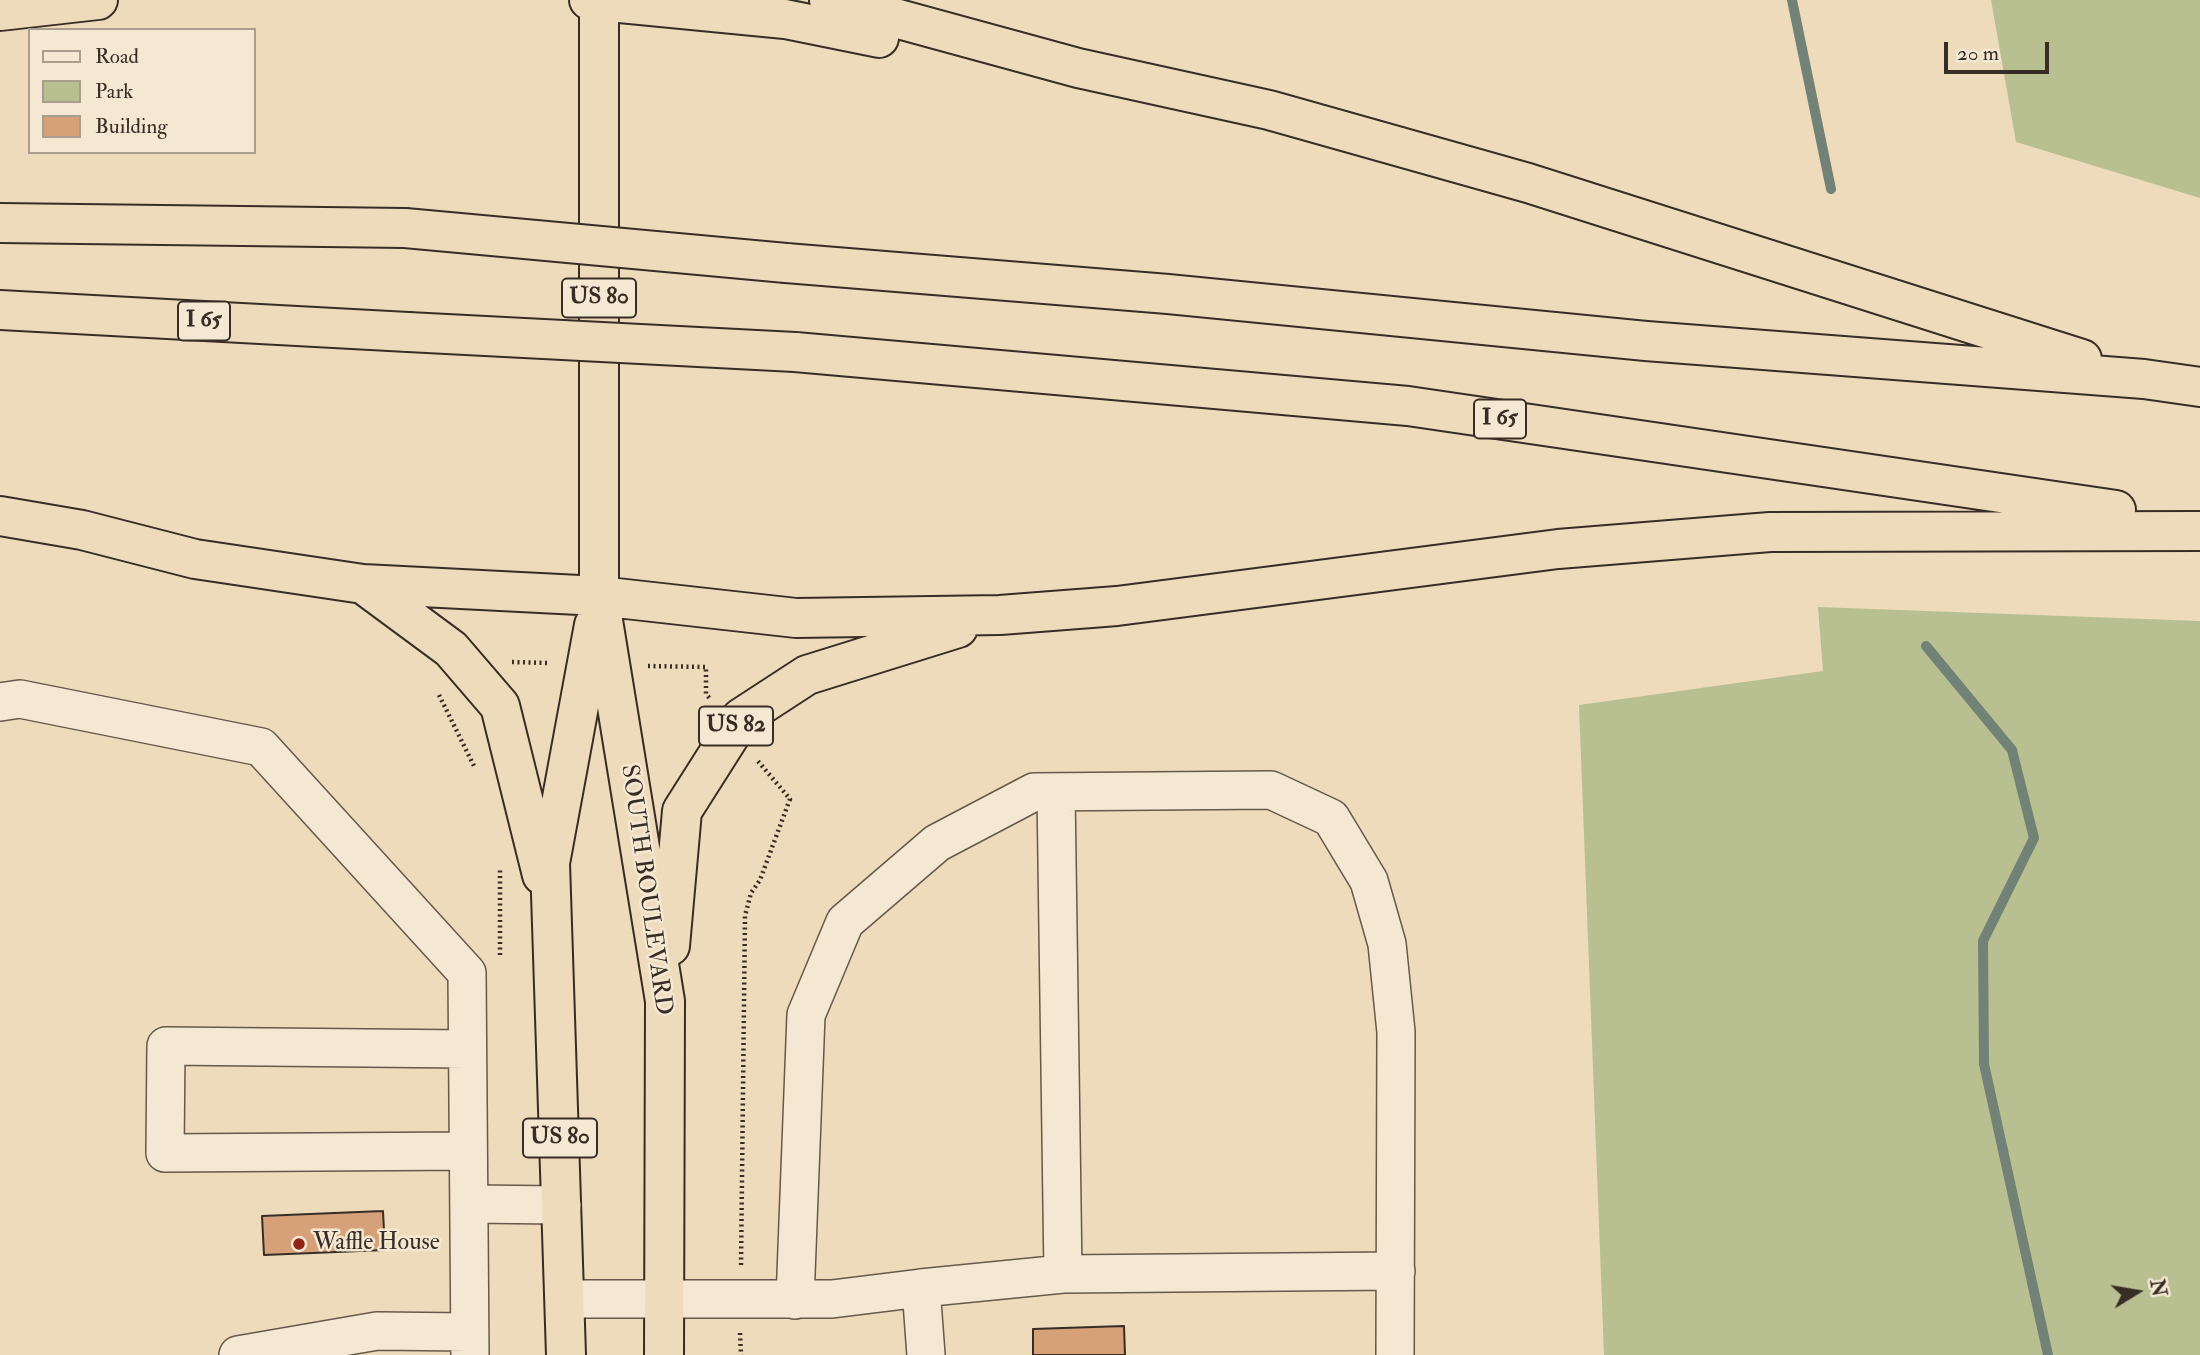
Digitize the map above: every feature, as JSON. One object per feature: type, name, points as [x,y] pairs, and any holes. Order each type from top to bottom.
[{"type":"highway","points":[[0,11],[98,0]]},
{"type":"highway","points":[[589,0],[785,19],[929,48],[1078,68]]},
{"type":"highway","points":[[829,0],[1078,68],[1269,110],[1528,183],[2144,379]]},
{"type":"highway","name":"SOUTH BOULEVARD","points":[[599,1],[599,596],[665,1001],[664,1355]]},
{"type":"highway","points":[[0,223],[405,228],[1181,296],[1646,341],[2144,379],[2200,387]]},
{"type":"highway","name":"I 65","points":[[0,310],[795,352],[1408,406],[2200,523]]},
{"type":"highway","points":[[0,516],[82,530],[195,559],[363,584],[599,596],[796,618],[1000,615],[1118,606],[1558,549],[1770,532],[2200,531]]},
{"type":"highway","name":"US 80","points":[[363,584],[451,649],[500,706],[553,921]]},
{"type":"highway","name":"SOUTH BOULEVARD","points":[[566,1355],[550,863],[599,596]]},
{"type":"highway","name":"US 82","points":[[665,1001],[682,811],[741,718],[807,675],[1000,615]]},
{"type":"lane","points":[[0,702],[20,699],[261,747],[467,973],[469,1344],[405,1343],[377,1331],[237,1355]]},
{"type":"lane","points":[[795,1300],[806,1015],[845,922],[937,843],[1034,792],[1271,790],[1331,818],[1369,881],[1387,944],[1396,1032],[1395,1355]]},
{"type":"lane","points":[[1056,792],[1063,1274]]},
{"type":"lane","points":[[467,1049],[166,1046],[164,1153],[468,1151]]},
{"type":"lane","points":[[469,1204],[562,1205]]},
{"type":"lane","points":[[565,1299],[832,1299],[1063,1274],[1396,1271]]},
{"type":"lane","points":[[921,1288],[926,1355]]},
{"type":"green space","points":[[1991,0],[2200,0],[2200,198],[2016,142]]},
{"type":"green space","points":[[1818,607],[2200,621],[2200,1355],[1604,1355],[1579,705],[1823,671]]},
{"type":"building","points":[[383,1211],[385,1250],[264,1255],[262,1216]]},
{"type":"building","points":[[1124,1326],[1125,1355],[1033,1355],[1033,1329]]},
{"type":"waterway","points":[[1792,0],[1831,189]]},
{"type":"waterway","points":[[1926,646],[2012,750],[2034,838],[1983,941],[1984,1064],[2048,1355]]},
{"type":"place","name":"Waffle House","points":[[299,1244]]}]
